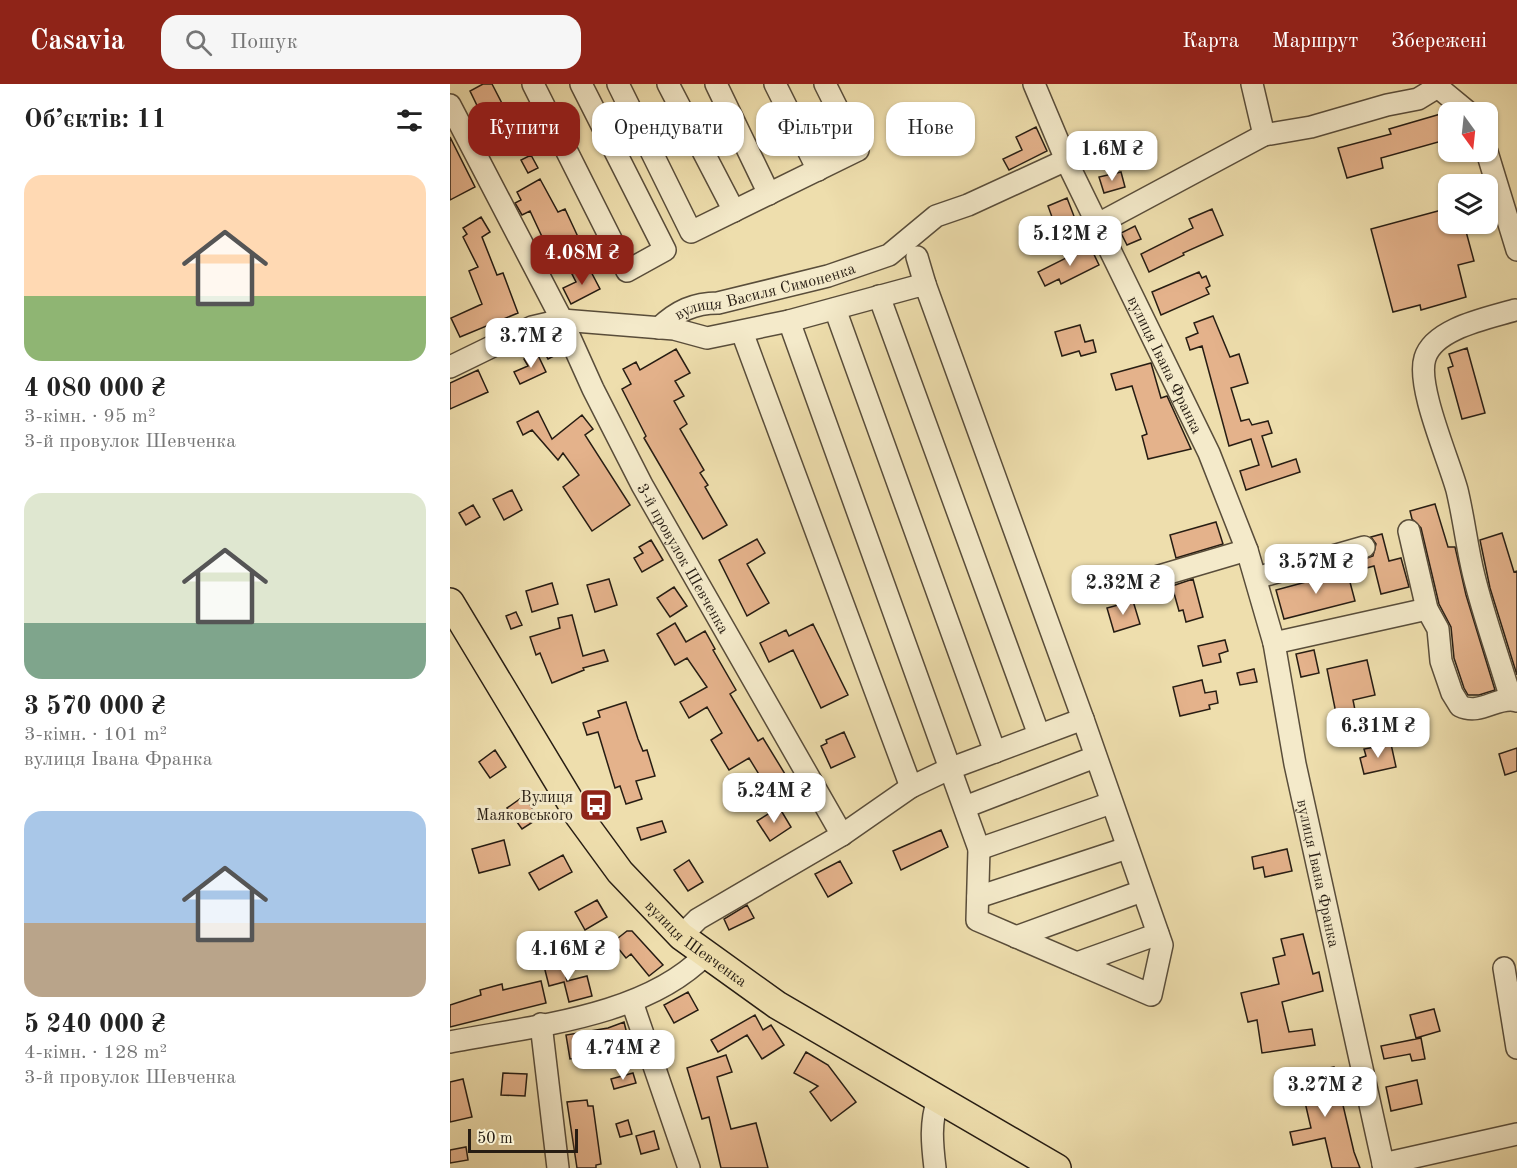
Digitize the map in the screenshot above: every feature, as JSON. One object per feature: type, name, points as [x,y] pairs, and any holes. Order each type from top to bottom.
[{"type":"main road","name":"вулиця Шевченка","points":[[450,602],[579,816],[620,872],[681,936],[777,1005],[1057,1168]]},
{"type":"street","points":[[533,84],[627,271],[665,250],[581,84]]},
{"type":"street","points":[[618,84],[691,232],[858,150],[825,84]]},
{"type":"street","points":[[668,84],[735,211]]},
{"type":"street","points":[[716,84],[769,194]]},
{"type":"street","points":[[775,84],[818,170]]},
{"type":"street","name":"вулиця Івана Франка","points":[[1034,84],[1066,160],[1209,453],[1247,550],[1274,643],[1295,764],[1383,1166]]},
{"type":"street","points":[[1252,84],[1264,135]]},
{"type":"street","points":[[1098,224],[1264,135],[1311,127],[1378,107],[1418,99],[1435,86],[1458,102]]},
{"type":"street","name":"3-й провулок Шевченка","points":[[450,105],[562,320],[593,389],[642,485],[842,835]]},
{"type":"street","name":"вулиця Василя Симоненка","points":[[450,367],[532,327],[562,320],[659,328],[676,313],[702,303],[718,303],[828,276],[889,255],[936,216],[968,205],[1066,160]]},
{"type":"street","points":[[1489,162],[1517,247]]},
{"type":"street","points":[[789,321],[979,849],[977,920],[1151,995],[1161,945],[1158,934],[917,257]]},
{"type":"street","points":[[659,328],[707,338],[789,321],[925,284]]},
{"type":"street","points":[[879,296],[1039,735]]},
{"type":"street","points":[[835,309],[995,752]]},
{"type":"street","points":[[1409,531],[1427,609],[1438,629],[1441,661],[1452,693],[1460,706],[1477,710],[1514,700],[1474,579],[1462,512],[1431,407],[1424,370],[1425,358],[1430,349],[1451,331],[1515,310]]},
{"type":"street","points":[[742,332],[911,788]]},
{"type":"street","points":[[1256,578],[1364,548]]},
{"type":"street","points":[[1142,581],[1247,550]]},
{"type":"street","points":[[1274,643],[1427,609]]},
{"type":"street","points":[[681,936],[698,919],[842,835],[911,788],[949,769],[1083,719]]},
{"type":"street","points":[[965,807],[1095,757]]},
{"type":"street","points":[[979,849],[1112,803]]},
{"type":"street","points":[[978,897],[1127,848]]},
{"type":"street","points":[[1016,937],[1142,891]]},
{"type":"street","points":[[1077,963],[1158,934]]},
{"type":"street","points":[[450,1042],[541,1024],[632,1002],[687,971],[705,955]]},
{"type":"street","points":[[1504,969],[1517,1048]]},
{"type":"street","points":[[632,1002],[689,1168]]},
{"type":"street","points":[[541,1024],[558,1168]]},
{"type":"street","points":[[935,1168],[931,1135],[932,1116],[938,1099]]},
{"type":"street","points":[[1383,1166],[1517,1134]]},
{"type":"building","points":[[483,84],[492,84],[501,102],[475,102],[470,91]]},
{"type":"building","points":[[1438,115],[1438,142],[1381,158],[1383,168],[1347,178],[1338,148],[1391,134],[1389,129]]},
{"type":"building","points":[[1036,127],[1047,151],[1009,170],[1003,159],[1022,150],[1016,137]]},
{"type":"building","points":[[450,137],[475,187],[450,200]]},
{"type":"building","points":[[532,156],[538,168],[528,173],[521,160]]},
{"type":"building","points":[[1121,172],[1125,187],[1104,193],[1099,177]]},
{"type":"building","points":[[540,179],[558,212],[565,209],[579,239],[555,249],[551,240],[545,243],[530,211],[522,215],[515,203],[521,200],[517,192]]},
{"type":"building","points":[[1067,198],[1077,224],[1041,239],[1035,224],[1052,217],[1048,206]]},
{"type":"building","points":[[1212,209],[1223,235],[1149,272],[1141,254],[1193,228],[1189,219]]},
{"type":"building","points":[[1438,211],[1438,234],[1467,234],[1474,261],[1458,265],[1466,297],[1421,310],[1420,305],[1393,312],[1371,229]]},
{"type":"building","points":[[481,217],[490,232],[482,237],[497,275],[503,273],[518,313],[460,337],[451,318],[482,304],[469,271],[478,267],[463,237],[467,234],[463,228]]},
{"type":"building","points":[[1135,226],[1141,239],[1127,245],[1121,233]]},
{"type":"building","points":[[1090,246],[1099,265],[1061,284],[1059,279],[1045,286],[1038,272]]},
{"type":"building","points":[[588,266],[600,289],[571,304],[563,288],[576,282],[572,274]]},
{"type":"building","points":[[1199,272],[1202,278],[1206,276],[1210,286],[1206,288],[1209,294],[1161,315],[1152,292]]},
{"type":"building","points":[[1213,316],[1230,357],[1239,354],[1248,383],[1231,388],[1241,421],[1249,419],[1252,425],[1268,421],[1272,433],[1262,436],[1272,467],[1296,459],[1300,472],[1246,490],[1240,471],[1259,465],[1251,439],[1229,446],[1202,346],[1190,350],[1186,338],[1198,333],[1194,323]]},
{"type":"building","points":[[1080,325],[1085,342],[1093,340],[1096,352],[1081,356],[1079,351],[1062,356],[1055,332]]},
{"type":"building","points":[[555,335],[562,352],[548,359],[537,339]]},
{"type":"building","points":[[1467,348],[1485,413],[1462,419],[1448,368],[1453,366],[1449,354]]},
{"type":"building","points":[[676,349],[690,373],[675,381],[684,396],[674,401],[687,424],[680,429],[704,470],[700,473],[708,485],[705,487],[727,525],[703,539],[644,438],[646,436],[622,389],[631,384],[623,369],[636,362],[640,370]]},
{"type":"building","points":[[537,353],[546,372],[520,384],[514,372],[528,366],[524,359]]},
{"type":"building","points":[[1151,363],[1161,398],[1167,396],[1191,449],[1148,459],[1142,436],[1147,434],[1132,386],[1116,390],[1111,374]]},
{"type":"building","points":[[478,370],[488,392],[450,409],[450,383]]},
{"type":"building","points":[[538,411],[552,439],[582,415],[593,429],[585,435],[630,505],[592,531],[563,487],[579,475],[563,453],[558,460],[532,430],[523,435],[517,422]]},
{"type":"building","points":[[512,490],[522,510],[504,520],[493,499]]},
{"type":"building","points":[[1435,504],[1448,547],[1455,547],[1466,595],[1495,690],[1479,695],[1468,695],[1464,688],[1454,658],[1451,627],[1439,604],[1421,528],[1412,519],[1410,511]]},
{"type":"building","points":[[473,505],[480,517],[466,525],[459,513]]},
{"type":"building","points":[[1216,522],[1223,544],[1176,558],[1170,535]]},
{"type":"building","points":[[1502,533],[1514,572],[1517,571],[1517,675],[1490,588],[1480,540]]},
{"type":"building","points":[[1382,534],[1389,561],[1401,558],[1409,587],[1381,594],[1374,566],[1352,572],[1350,564],[1373,556],[1376,544],[1371,537]]},
{"type":"building","points":[[757,539],[765,553],[747,564],[769,603],[747,616],[719,560]]},
{"type":"building","points":[[651,540],[663,560],[642,572],[634,558],[643,553],[639,547]]},
{"type":"building","points":[[1347,571],[1355,601],[1284,619],[1276,590]]},
{"type":"building","points":[[609,579],[617,605],[595,612],[587,585]]},
{"type":"building","points":[[1193,579],[1203,617],[1186,622],[1183,610],[1179,611],[1172,586]]},
{"type":"building","points":[[552,583],[558,604],[532,612],[526,591]]},
{"type":"building","points":[[674,587],[687,606],[670,617],[657,598]]},
{"type":"building","points":[[1133,601],[1140,624],[1114,632],[1107,608]]},
{"type":"building","points":[[516,612],[522,625],[511,629],[506,616]]},
{"type":"building","points":[[572,615],[583,656],[604,650],[608,661],[583,668],[584,670],[552,683],[540,653],[536,655],[530,637],[560,628],[558,618]]},
{"type":"building","points":[[675,623],[686,642],[705,631],[736,690],[730,694],[758,741],[763,738],[796,792],[777,804],[749,758],[729,770],[711,740],[722,733],[707,707],[689,718],[680,702],[707,687],[687,658],[675,665],[657,634]]},
{"type":"building","points":[[813,624],[848,695],[821,708],[793,650],[769,662],[760,643],[786,630],[789,636]]},
{"type":"building","points":[[1225,640],[1228,651],[1219,654],[1221,662],[1203,666],[1198,646]]},
{"type":"building","points":[[1314,650],[1319,673],[1301,677],[1296,654]]},
{"type":"building","points":[[1367,660],[1375,695],[1353,700],[1359,730],[1340,733],[1327,669]]},
{"type":"building","points":[[1254,669],[1257,682],[1240,685],[1237,673]]},
{"type":"building","points":[[1202,680],[1205,693],[1216,691],[1218,703],[1209,705],[1210,709],[1180,716],[1173,687]]},
{"type":"building","points":[[626,702],[638,739],[643,751],[647,750],[655,776],[636,781],[642,799],[626,804],[620,786],[615,788],[598,732],[587,735],[583,723],[600,717],[598,711]]},
{"type":"building","points":[[844,732],[855,757],[831,768],[821,746],[827,743],[826,740]]},
{"type":"building","points":[[1391,744],[1396,767],[1364,774],[1360,758],[1366,756],[1364,749]]},
{"type":"building","points":[[1517,748],[1517,771],[1505,775],[1499,754]]},
{"type":"building","points":[[495,750],[506,767],[490,778],[479,762]]},
{"type":"building","points":[[524,796],[539,818],[522,829],[507,808]]},
{"type":"building","points":[[779,807],[791,827],[770,841],[757,821]]},
{"type":"building","points":[[662,821],[666,832],[641,840],[637,828]]},
{"type":"building","points":[[941,830],[948,847],[901,870],[893,851]]},
{"type":"building","points":[[504,840],[510,865],[479,873],[472,849]]},
{"type":"building","points":[[1287,849],[1292,871],[1265,877],[1263,867],[1254,869],[1252,857]]},
{"type":"building","points":[[563,855],[572,872],[539,890],[529,873]]},
{"type":"building","points":[[689,860],[703,882],[688,891],[674,870]]},
{"type":"building","points":[[840,861],[852,883],[828,897],[815,874]]},
{"type":"building","points":[[597,900],[607,917],[585,930],[575,912]]},
{"type":"building","points":[[747,905],[754,918],[729,930],[724,919]]},
{"type":"building","points":[[627,931],[632,931],[663,965],[649,976],[631,954],[626,958],[613,942]]},
{"type":"building","points":[[1303,934],[1313,974],[1319,972],[1323,991],[1282,1002],[1289,1032],[1312,1029],[1315,1045],[1262,1053],[1257,1020],[1248,1022],[1241,993],[1279,984],[1273,958],[1285,955],[1281,939]]},
{"type":"building","points":[[562,962],[567,981],[587,976],[592,996],[569,1002],[564,982],[549,986],[544,966]]},
{"type":"building","points":[[541,981],[546,1003],[450,1027],[450,1005],[481,995],[480,990],[502,984],[503,990]]},
{"type":"building","points":[[688,992],[698,1010],[674,1023],[664,1005]]},
{"type":"building","points":[[1434,1009],[1440,1031],[1416,1038],[1410,1015]]},
{"type":"building","points":[[755,1015],[763,1030],[771,1025],[784,1045],[762,1059],[747,1035],[718,1052],[711,1040]]},
{"type":"building","points":[[624,1022],[629,1042],[596,1051],[597,1055],[570,1059],[566,1035],[608,1028]]},
{"type":"building","points":[[1421,1038],[1425,1059],[1412,1061],[1410,1054],[1384,1059],[1381,1046]]},
{"type":"building","points":[[806,1052],[828,1065],[856,1102],[831,1121],[810,1092],[818,1086],[794,1073]]},
{"type":"building","points":[[726,1055],[732,1072],[717,1077],[731,1129],[756,1123],[768,1168],[721,1168],[709,1117],[702,1119],[687,1068]]},
{"type":"building","points":[[1334,1067],[1354,1152],[1360,1168],[1332,1168],[1325,1138],[1293,1145],[1290,1132],[1311,1128],[1304,1098],[1282,1104],[1280,1092],[1301,1088],[1300,1084],[1313,1081],[1311,1072]]},
{"type":"building","points":[[503,1073],[527,1074],[525,1096],[501,1095]]},
{"type":"building","points":[[633,1073],[636,1083],[614,1089],[611,1079]]},
{"type":"building","points":[[463,1079],[472,1117],[450,1122],[450,1082]]},
{"type":"building","points":[[1417,1080],[1422,1104],[1391,1111],[1386,1087]]},
{"type":"building","points":[[587,1100],[588,1106],[593,1106],[601,1164],[596,1165],[596,1168],[577,1168],[567,1102]]},
{"type":"building","points":[[628,1120],[632,1134],[620,1137],[616,1124]]},
{"type":"building","points":[[654,1131],[659,1149],[641,1154],[636,1136]]},
{"type":"building","points":[[466,1147],[468,1160],[450,1163],[450,1150]]},
{"type":"place","name":"Вулиця Маяковського","points":[[596,805]]}]
